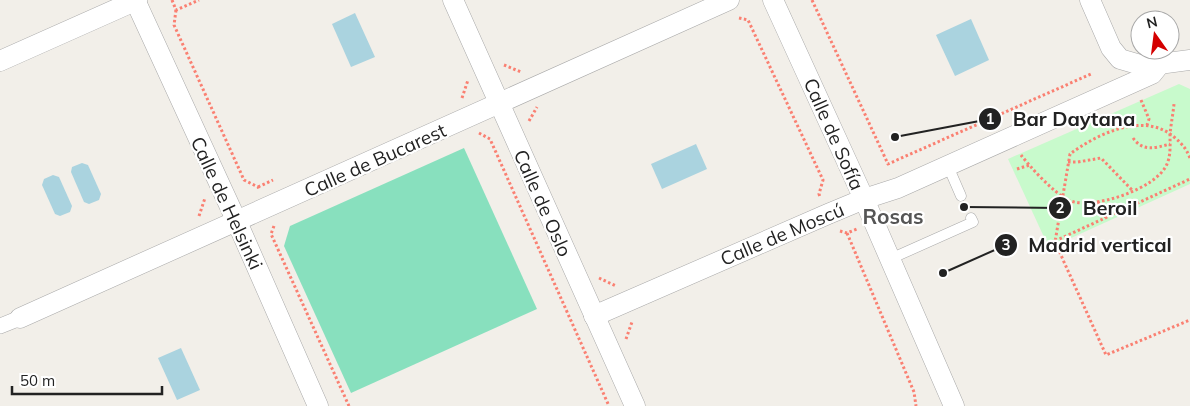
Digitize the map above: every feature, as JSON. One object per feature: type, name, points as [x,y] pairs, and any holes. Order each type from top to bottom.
[{"type":"street","points":[[0,61],[136,0]]},
{"type":"street","name":"Calle de Helsinki","points":[[136,0],[318,406]]},
{"type":"street","name":"Calle de Oslo","points":[[453,0],[635,406]]},
{"type":"street","name":"Calle de Sofía","points":[[774,0],[864,199],[954,406]]},
{"type":"street","points":[[1090,0],[1111,48],[1120,59],[1144,66],[1190,60]]},
{"type":"street","name":"Calle de Bucarest","points":[[20,318],[237,222],[271,216],[499,104],[732,9]]},
{"type":"street","name":"Calle de Moscú","points":[[594,316],[864,199],[898,188],[948,166],[1152,74],[1160,64]]},
{"type":"street","points":[[0,326],[20,318]]},
{"type":"lane","points":[[948,166],[962,196]]},
{"type":"lane","points":[[890,259],[973,222],[971,218]]},
{"type":"path","points":[[172,0],[176,10],[174,24],[244,180],[258,187],[271,216],[271,234],[349,406]]},
{"type":"path","points":[[176,10],[199,0]]},
{"type":"path","points":[[812,0],[888,164],[1091,74]]},
{"type":"path","points":[[732,9],[748,20],[823,180]]},
{"type":"path","points":[[1139,95],[1149,119],[1147,125]]},
{"type":"path","points":[[1018,150],[1030,166],[1062,196],[1070,201],[1098,202],[1113,199],[1155,178],[1167,165],[1174,104]]},
{"type":"path","points":[[510,130],[530,121],[538,106]]},
{"type":"path","points":[[1190,158],[1186,148],[1170,134],[1164,130],[1147,125],[1126,126],[1084,144],[1070,154],[1055,242],[1106,355],[1190,320]]},
{"type":"path","points":[[478,132],[490,139],[609,406]]},
{"type":"path","points":[[1132,138],[1138,145],[1148,148],[1170,144]]},
{"type":"path","points":[[1068,162],[1101,158],[1132,190]]},
{"type":"path","points":[[1017,169],[1030,166]]},
{"type":"path","points":[[1055,242],[1190,179]]},
{"type":"path","points":[[811,198],[819,194]]},
{"type":"path","points":[[1098,202],[1106,218]]},
{"type":"path","points":[[847,233],[914,392],[916,406]]},
{"type":"path","points":[[595,277],[618,287]]},
{"type":"green space","points":[[1179,84],[1190,89],[1190,184],[1049,248],[1008,159]]},
{"type":"green space","points":[[464,148],[537,309],[351,393],[284,246],[290,226]]},
{"type":"water","points":[[355,13],[375,57],[351,67],[332,24]]},
{"type":"water","points":[[971,19],[989,60],[955,76],[936,35]]},
{"type":"water","points":[[696,144],[707,169],[662,189],[651,164]]},
{"type":"water","points":[[82,163],[88,165],[101,194],[99,200],[89,204],[84,202],[71,172],[72,167]]},
{"type":"water","points":[[53,175],[59,177],[72,206],[70,212],[60,216],[55,214],[42,185],[44,179]]},
{"type":"water","points":[[181,348],[200,390],[177,400],[158,358]]},
{"type":"place","name":"Bar Daytana","points":[[895,137]]},
{"type":"place","name":"Beroil","points":[[964,207]]},
{"type":"place","name":"Madrid vertical","points":[[943,273]]},
{"type":"district","name":"Rosas","points":[[893,216]]}]
